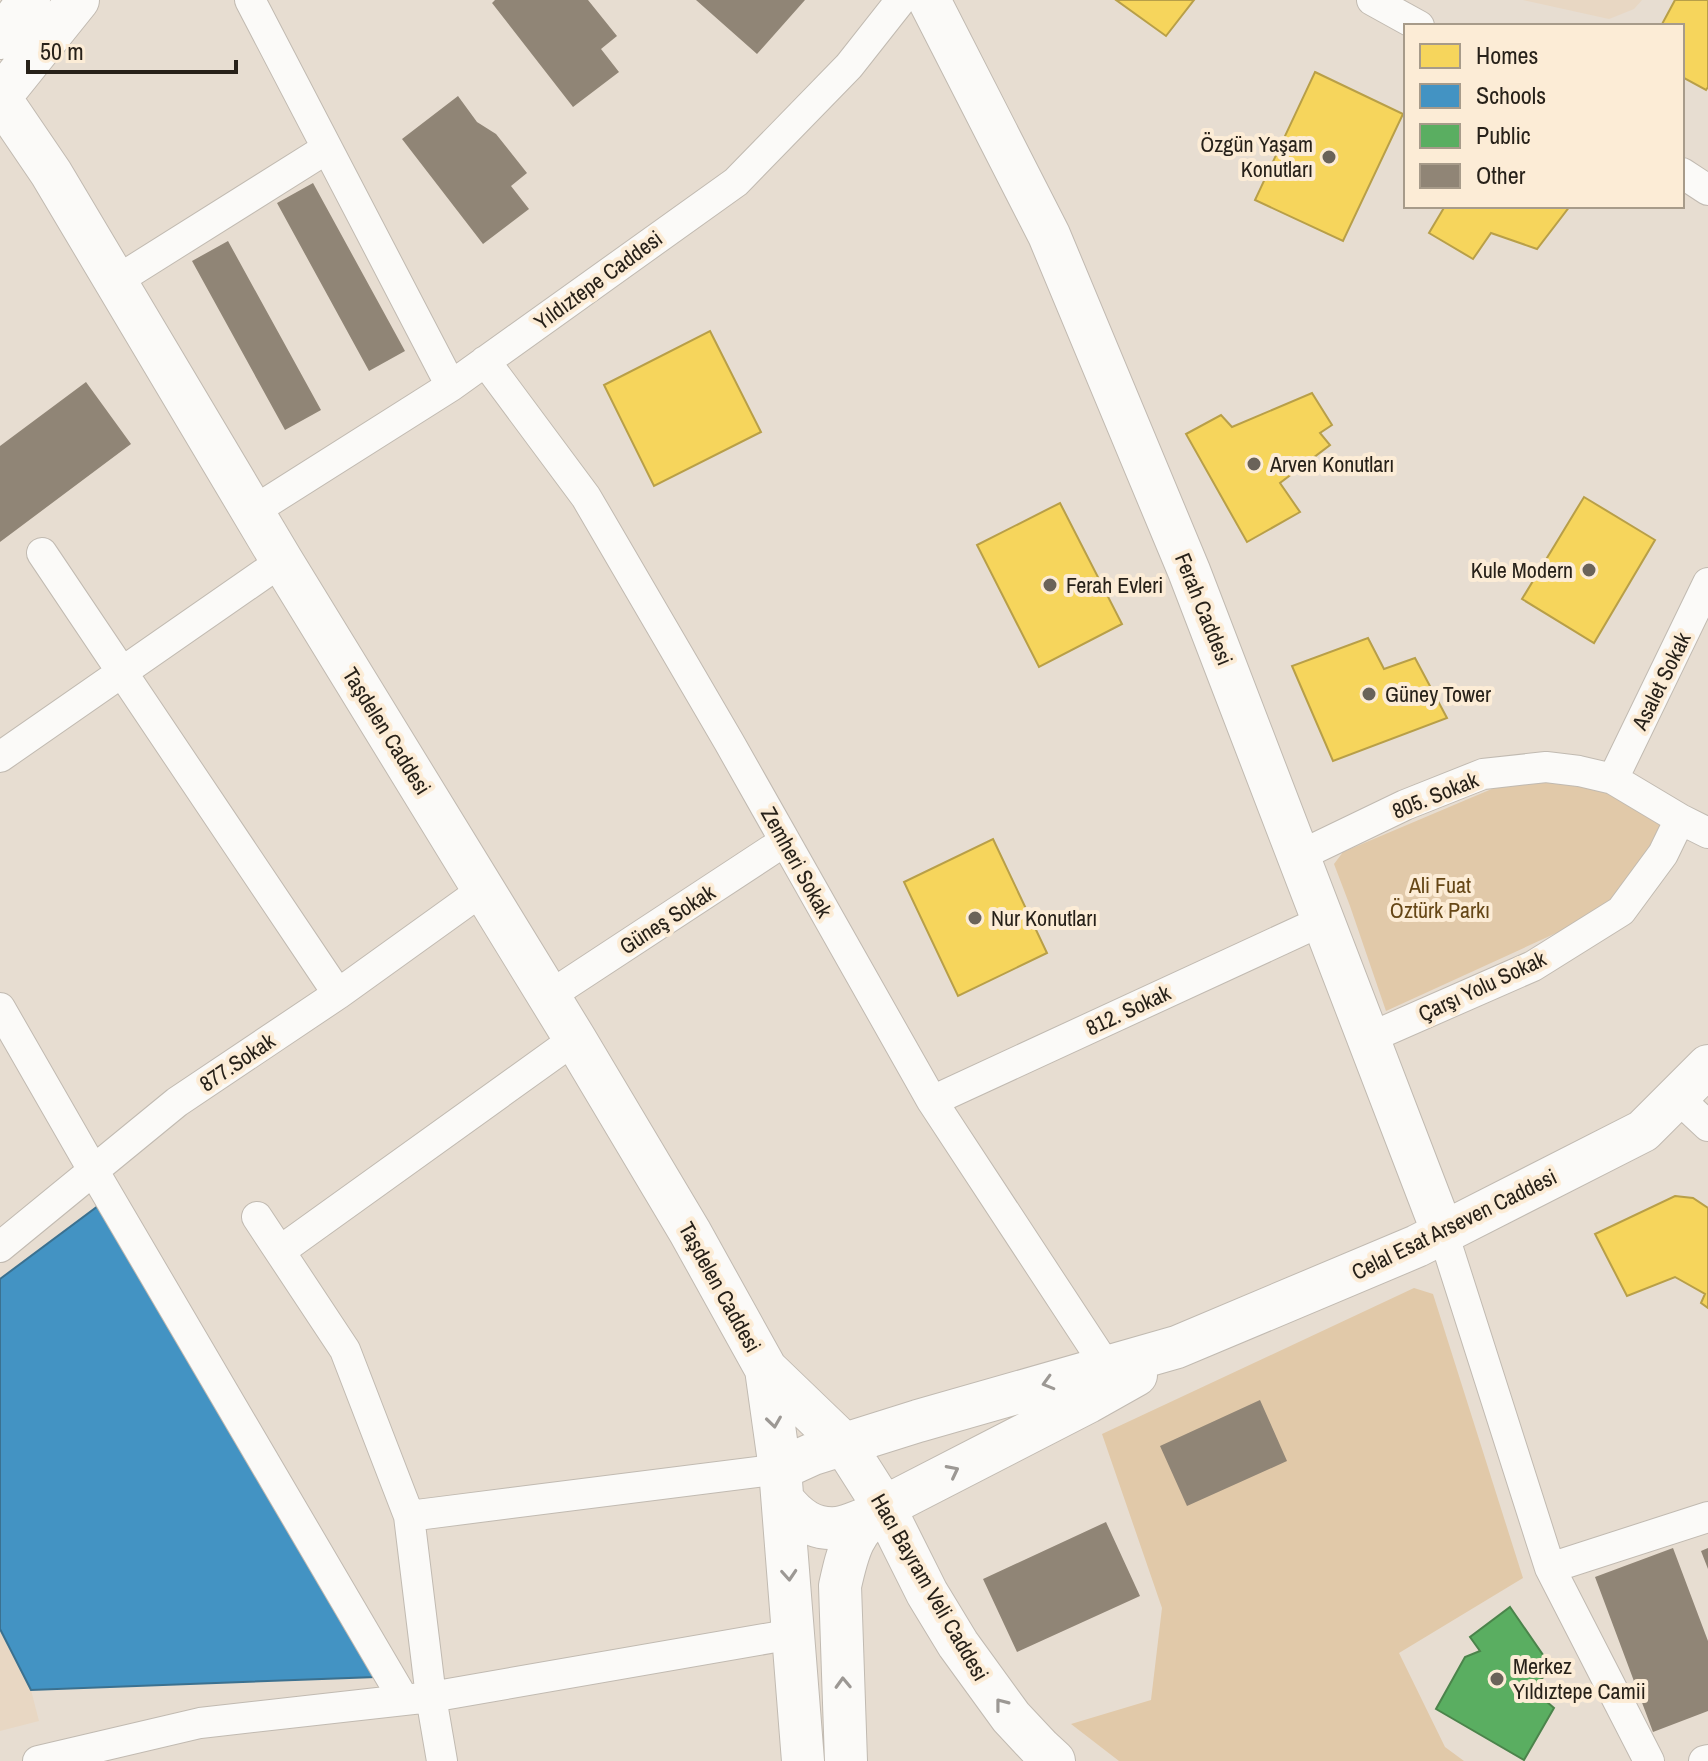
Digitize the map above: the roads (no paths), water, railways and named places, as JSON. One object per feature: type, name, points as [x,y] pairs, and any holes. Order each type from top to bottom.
[{"type":"main road","points":[[0,38],[29,0]]},
{"type":"main road","points":[[0,98],[78,0]]},
{"type":"main road","name":"Ferah Caddesi","points":[[929,0],[1049,235],[1189,571],[1443,1233]]},
{"type":"main road","name":"Taşdelen Caddesi","points":[[0,98],[51,173],[252,512],[575,1039],[690,1232],[766,1369]]},
{"type":"main road","name":"Celal Esat Arseven Caddesi","points":[[1177,1347],[1417,1246],[1643,1131],[1708,1066]]},
{"type":"main road","points":[[782,1484],[795,1515],[811,1525],[838,1528],[876,1513],[1088,1402],[1177,1347]]},
{"type":"main road","points":[[782,1484],[813,1454],[997,1397],[1177,1347]]},
{"type":"main road","points":[[766,1369],[782,1484],[803,1761]]},
{"type":"main road","name":"Hacı Bayram Veli Caddesi","points":[[766,1369],[844,1444],[876,1513],[958,1644],[1011,1717],[1054,1761]]},
{"type":"main road","points":[[846,1761],[840,1586],[846,1558],[855,1538],[876,1513]]},
{"type":"street","points":[[250,0],[451,386]]},
{"type":"street","name":"Yıldıztepe Caddesi","points":[[252,512],[451,386],[736,182],[849,66],[901,0]]},
{"type":"street","points":[[1372,0],[1415,24]]},
{"type":"street","points":[[116,281],[326,149]]},
{"type":"street","points":[[1684,174],[1708,190]]},
{"type":"street","name":"Zemheri Sokak","points":[[485,361],[586,497],[932,1101],[1106,1366]]},
{"type":"street","points":[[42,553],[338,994]]},
{"type":"street","points":[[0,757],[282,561]]},
{"type":"street","name":"Asalet Sokak","points":[[1613,779],[1708,583]]},
{"type":"street","name":"805. Sokak","points":[[1299,856],[1405,805],[1483,774],[1546,767],[1613,779],[1708,833]]},
{"type":"street","name":"Çarşı Yolu Sokak","points":[[1369,1038],[1533,966],[1621,911],[1663,854],[1680,819]]},
{"type":"street","name":"Güneş Sokak","points":[[549,996],[785,841]]},
{"type":"street","name":"877.Sokak","points":[[0,1247],[177,1102],[338,994],[484,889]]},
{"type":"street","name":"812. Sokak","points":[[932,1101],[1324,920]]},
{"type":"street","points":[[0,1008],[93,1170],[418,1698],[442,1761]]},
{"type":"street","points":[[280,1251],[575,1039]]},
{"type":"street","points":[[1677,1097],[1708,1126]]},
{"type":"street","points":[[257,1217],[345,1350],[409,1516],[418,1698]]},
{"type":"street","points":[[1443,1233],[1550,1568],[1649,1761]]},
{"type":"street","points":[[409,1516],[782,1484]]},
{"type":"street","points":[[1550,1568],[1708,1517]]},
{"type":"street","points":[[38,1761],[200,1723],[418,1698],[793,1634]]},
{"type":"place","name":"Özgün Yaşam Konutları","points":[[1329,157]]},
{"type":"place","name":"Arven Konutları","points":[[1254,464]]},
{"type":"place","name":"Kule Modern","points":[[1589,570]]},
{"type":"place","name":"Ferah Evleri","points":[[1050,585]]},
{"type":"place","name":"Güney Tower","points":[[1369,694]]},
{"type":"place","name":"Nur Konutları","points":[[975,918]]},
{"type":"place","name":"Merkez Yıldıztepe Camii","points":[[1497,1679]]},
{"type":"park label","name":"Ali Fuat Öztürk Parkı","points":[[1440,898]]}]
